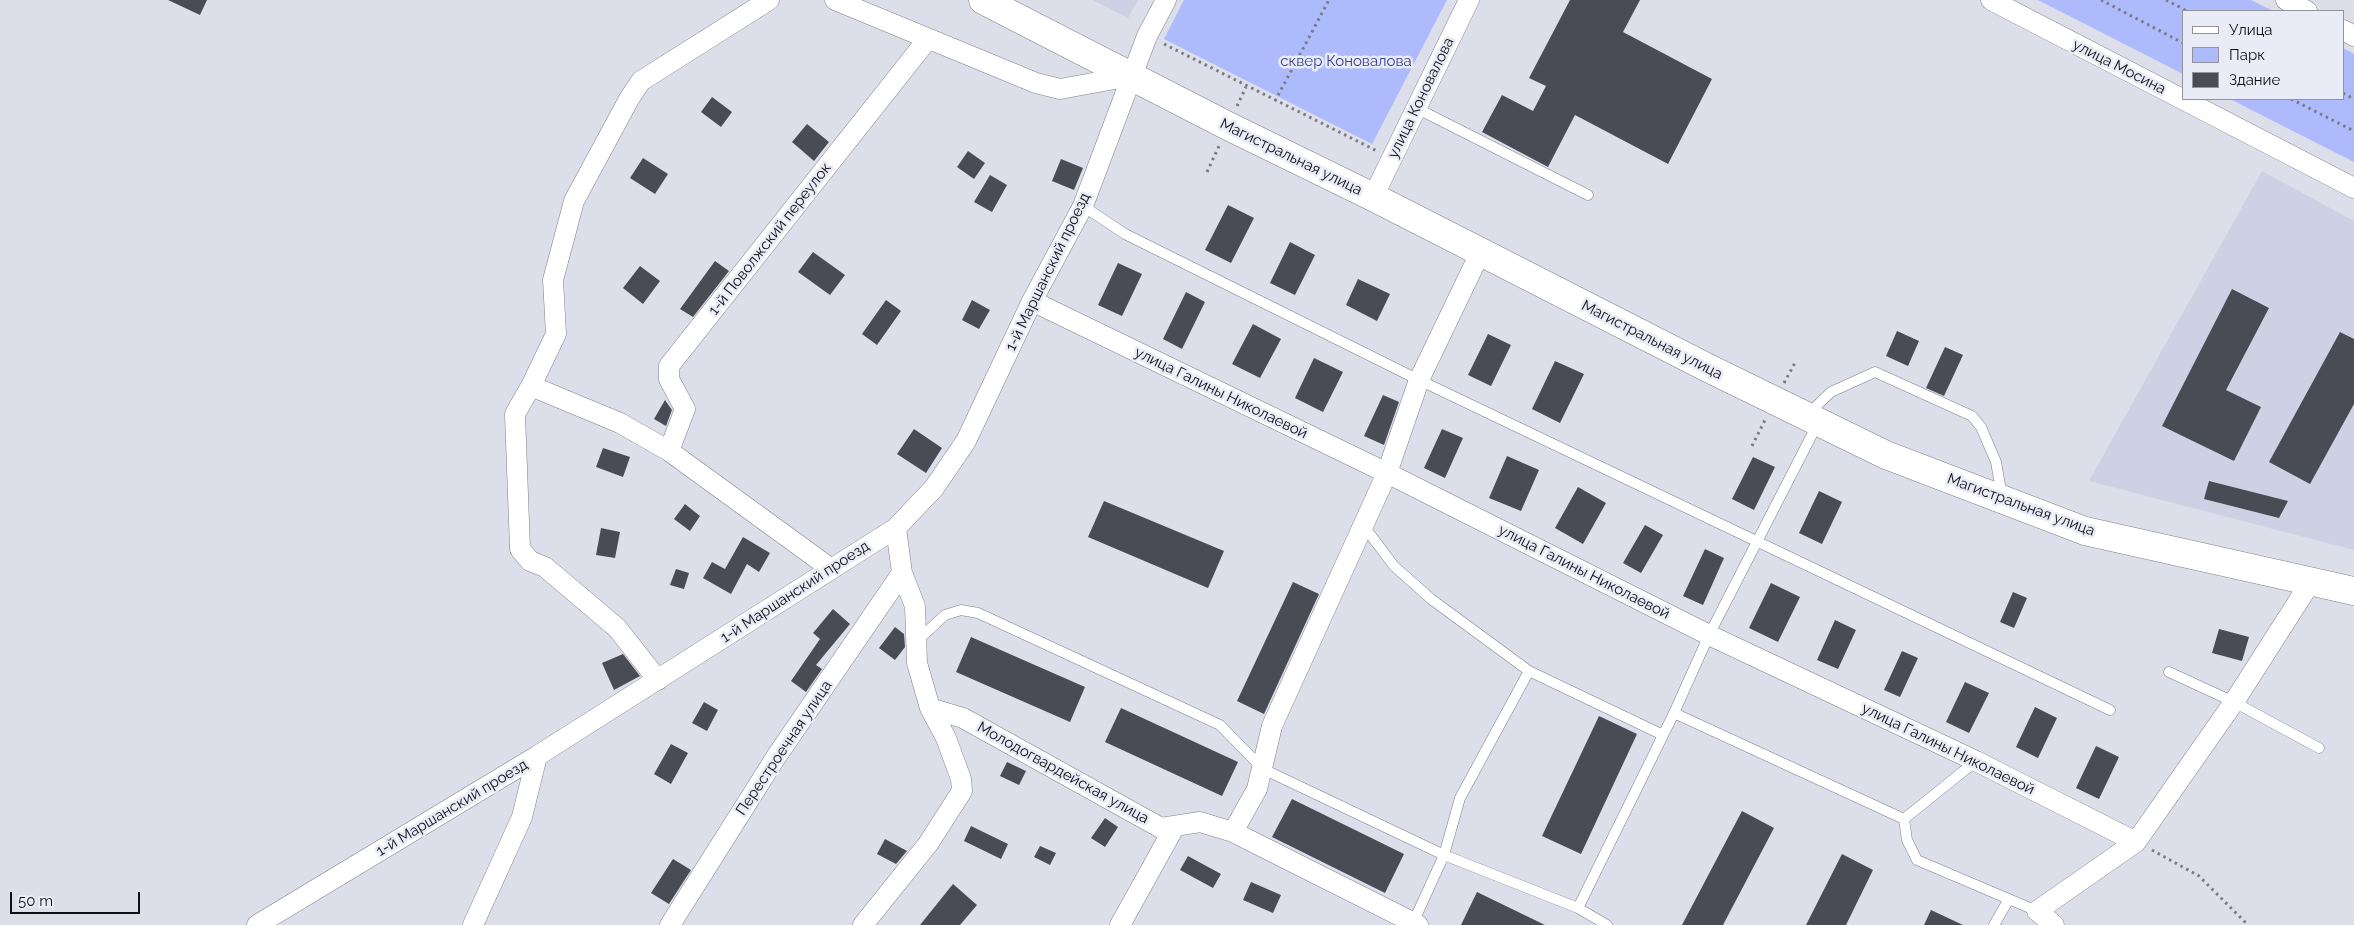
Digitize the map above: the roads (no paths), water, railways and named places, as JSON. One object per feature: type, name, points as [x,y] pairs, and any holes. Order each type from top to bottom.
[{"type":"highway","name":"Магистральная улица","points":[[984,0],[1480,253],[1886,455],[2085,531],[2310,583],[2354,591]]},
{"type":"street","points":[[658,680],[617,628],[545,567],[530,561],[520,550],[515,414],[556,334],[553,280],[574,201],[629,99],[641,81],[769,0]]},
{"type":"street","points":[[836,0],[927,40],[1036,83],[1060,89],[1131,76]]},
{"type":"street","name":"1-й Маршанский проезд","points":[[257,925],[537,756],[830,568],[896,528],[934,488],[966,441],[1032,302],[1083,206],[1147,36],[1166,0]]},
{"type":"street","name":"улица Коновалова","points":[[1373,197],[1469,0]]},
{"type":"street","name":"улица Мосина","points":[[1991,0],[2182,99]]},
{"type":"street","points":[[2286,0],[2305,10]]},
{"type":"street","name":"1-й Поволжский переулок","points":[[669,451],[685,409],[670,379],[669,366],[927,40]]},
{"type":"street","name":"улица Мосина","points":[[2184,100],[2354,188]]},
{"type":"street","points":[[1233,832],[1257,789],[1272,726],[1387,473],[1419,380],[1480,253]]},
{"type":"street","name":"улица Галины Николаевой","points":[[1032,302],[1387,473],[1709,635],[1976,761],[2136,842]]},
{"type":"street","points":[[531,386],[620,423],[669,451],[830,568]]},
{"type":"street","points":[[863,925],[928,844],[962,791],[961,779],[930,708],[917,663],[915,606],[902,573],[896,528]]},
{"type":"street","name":"Перестроечная улица","points":[[670,925],[776,757],[902,573]]},
{"type":"street","points":[[2054,925],[2037,910],[2136,842],[2234,702],[2310,583]]},
{"type":"street","name":"Молодогвардейская улица","points":[[930,708],[963,718],[1161,828],[1200,822],[1233,832],[1416,924]]},
{"type":"street","points":[[473,925],[522,817],[537,756]]},
{"type":"street","points":[[1120,925],[1175,826]]},
{"type":"lane","points":[[1416,108],[1588,195]]},
{"type":"lane","points":[[1083,206],[1125,234],[1419,380],[2110,710]]},
{"type":"lane","points":[[1578,908],[1674,713],[1709,635],[1813,419],[1831,392],[1875,372],[1972,416],[1981,428],[1996,462],[2002,500]]},
{"type":"lane","points":[[1363,525],[1394,566],[1431,598],[1529,671],[1663,735]]},
{"type":"lane","points":[[917,640],[945,615],[961,610],[978,613],[1220,725],[1263,769],[1444,855],[1578,908],[1607,925]]},
{"type":"lane","points":[[1416,924],[1444,855],[1460,798],[1529,671]]},
{"type":"lane","points":[[2169,672],[2234,702],[2319,748]]},
{"type":"lane","points":[[1674,713],[1904,819]]},
{"type":"lane","points":[[1904,819],[1976,761]]},
{"type":"lane","points":[[1904,819],[1907,840],[1917,860],[2037,910]]},
{"type":"lane","points":[[1994,925],[2009,899]]},
{"type":"park label","name":"сквер Коновалова","points":[[1346,61]]}]
